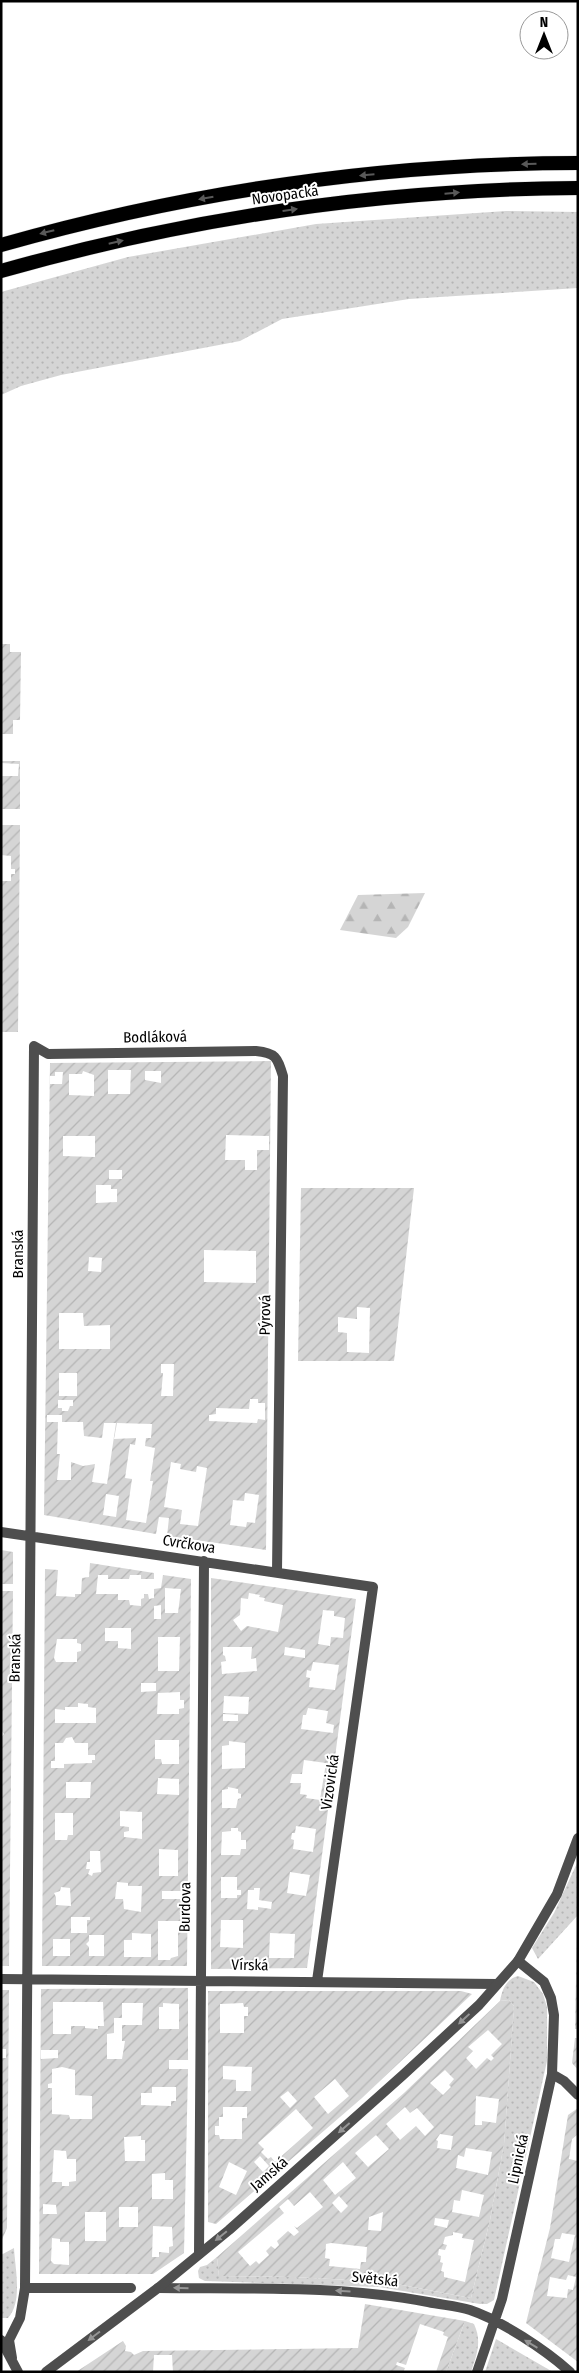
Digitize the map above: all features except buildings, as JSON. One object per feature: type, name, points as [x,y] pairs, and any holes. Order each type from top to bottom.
[{"type":"highway","name":"Novopacká","points":[[1,244],[147,209],[344,177],[468,167],[578,163]]},
{"type":"highway","name":"Novopacká","points":[[1,271],[144,235],[242,217],[344,203],[456,193],[578,188]]},
{"type":"street","name":"Bodláková","points":[[34,1046],[48,1054],[256,1051],[270,1053],[277,1058]]},
{"type":"street","name":"Branská","points":[[12,2358],[9,2340],[20,2318],[25,2288],[34,1046]]},
{"type":"street","name":"Pýrová","points":[[277,1058],[283,1076],[277,1572]]},
{"type":"street","name":"Cvrčkova","points":[[1,1532],[373,1587]]},
{"type":"street","name":"Burdova","points":[[198,2254],[204,1561]]},
{"type":"street","name":"Vizovická","points":[[317,1981],[373,1587]]},
{"type":"street","points":[[498,1984],[518,1961],[557,1894],[578,1838]]},
{"type":"street","name":"Lipnická","points":[[478,2372],[502,2299],[552,2074],[554,2022],[551,1998],[544,1982],[518,1961]]},
{"type":"street","name":"Vírská","points":[[1,1979],[199,1979],[498,1984]]},
{"type":"street","name":"Jamská","points":[[46,2372],[158,2288],[198,2254],[404,2075],[479,2005],[498,1984]]},
{"type":"street","points":[[552,2074],[564,2081],[578,2095]]},
{"type":"street","points":[[25,2288],[131,2288]]},
{"type":"street","name":"Světská","points":[[158,2288],[336,2291],[380,2294],[469,2310],[494,2322],[556,2359],[570,2372]]},
{"type":"street","points":[[1,2340],[18,2372]]},
{"type":"green space","points":[[506,211],[578,212],[578,288],[409,299],[282,319],[240,341],[61,375],[21,386],[1,395],[1,292],[128,257],[316,224]]},
{"type":"green space","points":[[1,644],[10,644],[10,652],[21,652],[20,720],[13,720],[13,734],[1,734]]},
{"type":"green space","points":[[1,761],[20,761],[20,809],[1,809],[1,776],[18,776],[19,764],[1,763]]},
{"type":"green space","points":[[1,825],[20,825],[18,1032],[1,1032],[1,881],[11,881],[11,874],[15,874],[15,869],[11,869],[11,856],[1,855]]},
{"type":"green space","points":[[425,893],[408,927],[396,938],[340,930],[358,895]]},
{"type":"green space","points":[[271,1061],[266,1550],[167,1536],[169,1518],[159,1517],[156,1534],[44,1515],[50,1063]],"holes":[[[108,1070],[131,1070],[130,1094],[108,1094]],[[83,1071],[94,1075],[94,1096],[69,1095],[69,1074],[82,1074]],[[145,1071],[161,1071],[161,1083],[145,1080]],[[55,1072],[63,1072],[62,1084],[50,1084],[50,1076],[55,1076]],[[226,1135],[269,1136],[269,1150],[257,1150],[257,1170],[245,1170],[245,1160],[225,1160]],[[63,1136],[95,1136],[95,1157],[63,1156]],[[109,1170],[122,1170],[122,1179],[109,1179]],[[96,1185],[111,1185],[111,1189],[117,1189],[117,1202],[96,1203]],[[204,1250],[256,1251],[256,1283],[204,1282]],[[89,1257],[102,1258],[101,1272],[88,1271]],[[59,1313],[83,1313],[84,1326],[110,1325],[110,1349],[59,1349]],[[161,1364],[174,1364],[173,1396],[161,1396],[163,1373],[161,1373]],[[59,1373],[77,1373],[77,1396],[59,1396]],[[250,1399],[258,1399],[258,1403],[265,1403],[265,1420],[258,1419],[257,1423],[209,1421],[209,1415],[216,1414],[216,1408],[249,1409]],[[58,1400],[73,1400],[73,1406],[70,1406],[68,1411],[62,1411],[62,1408],[58,1408]],[[47,1415],[62,1415],[62,1422],[83,1422],[84,1436],[102,1438],[104,1423],[116,1423],[107,1484],[92,1482],[95,1464],[83,1466],[71,1462],[71,1480],[57,1480],[60,1454],[57,1454],[58,1422],[47,1422]],[[117,1423],[152,1424],[151,1438],[146,1438],[145,1446],[155,1448],[150,1481],[153,1481],[146,1523],[126,1520],[132,1479],[125,1478],[130,1444],[135,1445],[136,1438],[114,1439]],[[171,1462],[181,1464],[180,1469],[196,1472],[197,1466],[207,1468],[198,1526],[180,1524],[182,1510],[164,1507]],[[245,1493],[259,1495],[255,1523],[247,1522],[246,1527],[230,1525],[233,1500],[244,1501]],[[106,1494],[119,1496],[116,1517],[103,1515]]]},
{"type":"green space","points":[[301,1188],[414,1188],[394,1361],[298,1361]],"holes":[[[357,1307],[370,1308],[369,1353],[347,1352],[347,1333],[338,1332],[338,1317],[357,1319]]]},
{"type":"green space","points":[[1,1550],[13,1552],[13,1584],[1,1584]]},
{"type":"green space","points":[[90,1563],[154,1573],[154,1579],[141,1579],[141,1575],[130,1575],[129,1579],[108,1579],[108,1575],[98,1575],[96,1594],[118,1594],[118,1600],[129,1600],[130,1605],[141,1606],[141,1599],[144,1598],[144,1594],[148,1594],[149,1599],[154,1598],[154,1589],[161,1588],[163,1575],[191,1579],[187,1966],[42,1966],[45,1569],[58,1570],[56,1596],[75,1597],[75,1594],[81,1594],[82,1578],[89,1577]],"holes":[[[165,1588],[181,1589],[178,1613],[165,1613]],[[161,1605],[161,1619],[154,1619],[154,1606]],[[105,1628],[131,1628],[131,1649],[118,1648],[118,1641],[105,1641]],[[158,1637],[180,1637],[179,1671],[158,1671]],[[57,1639],[77,1639],[77,1643],[81,1644],[81,1651],[77,1652],[77,1662],[56,1662],[54,1658]],[[141,1683],[156,1683],[156,1691],[141,1692]],[[180,1692],[180,1700],[184,1700],[184,1708],[179,1709],[179,1714],[157,1714],[158,1693]],[[78,1703],[88,1704],[88,1707],[96,1708],[96,1723],[55,1723],[55,1709],[65,1710],[65,1707],[78,1707]],[[72,1737],[75,1743],[88,1743],[88,1755],[95,1755],[95,1760],[92,1760],[92,1763],[64,1764],[64,1768],[51,1768],[51,1761],[55,1761],[55,1743],[63,1743],[66,1738]],[[155,1740],[179,1740],[179,1764],[162,1764],[161,1759],[155,1759]],[[158,1778],[179,1779],[179,1795],[157,1794]],[[66,1782],[91,1782],[90,1798],[66,1798]],[[120,1811],[142,1812],[142,1839],[124,1837],[124,1832],[129,1831],[129,1827],[120,1826]],[[55,1813],[73,1813],[73,1835],[68,1835],[67,1840],[55,1840]],[[159,1849],[178,1850],[178,1876],[159,1876]],[[90,1851],[100,1851],[101,1872],[93,1873],[92,1876],[88,1874],[90,1869],[86,1869],[87,1862],[90,1862]],[[117,1882],[128,1883],[128,1886],[142,1886],[141,1912],[124,1909],[123,1899],[115,1899]],[[61,1887],[70,1888],[71,1906],[56,1905],[54,1893],[60,1891]],[[162,1891],[185,1891],[185,1899],[162,1899]],[[71,1917],[90,1917],[90,1920],[87,1920],[87,1933],[71,1933]],[[158,1921],[182,1921],[182,1929],[178,1929],[178,1956],[170,1960],[158,1960]],[[132,1933],[151,1934],[151,1957],[124,1957],[124,1940],[132,1940]],[[89,1935],[104,1935],[104,1956],[89,1956],[89,1947],[86,1944],[89,1941]],[[53,1939],[70,1939],[70,1956],[53,1956]]]},
{"type":"green space","points":[[211,1578],[356,1599],[307,1968],[211,1969]],"holes":[[[249,1593],[260,1595],[259,1597],[265,1598],[264,1601],[283,1605],[278,1632],[247,1626],[241,1631],[233,1620],[240,1615],[241,1598],[248,1599]],[[323,1610],[334,1611],[334,1616],[345,1618],[343,1638],[331,1637],[330,1646],[318,1644]],[[223,1647],[252,1647],[251,1659],[256,1658],[257,1671],[222,1674],[221,1662],[226,1661],[223,1655]],[[285,1647],[305,1650],[305,1658],[284,1655]],[[313,1662],[339,1665],[335,1690],[309,1687],[310,1678],[306,1677],[307,1670],[311,1671]],[[224,1696],[249,1697],[248,1714],[223,1713]],[[308,1708],[328,1711],[326,1723],[334,1725],[333,1733],[301,1729],[303,1715],[306,1715]],[[223,1714],[238,1715],[238,1721],[223,1721]],[[229,1741],[245,1743],[245,1768],[222,1769],[222,1746],[229,1745]],[[304,1760],[326,1763],[320,1800],[306,1798],[307,1795],[300,1794],[301,1783],[290,1783],[292,1774],[302,1774]],[[228,1787],[238,1789],[241,1798],[238,1799],[236,1808],[222,1808],[222,1790],[228,1789]],[[296,1826],[316,1829],[313,1852],[293,1849],[294,1840],[291,1839],[292,1833],[295,1833]],[[231,1828],[238,1828],[238,1831],[241,1832],[241,1840],[246,1840],[246,1849],[241,1849],[240,1855],[221,1855],[222,1832],[231,1831]],[[290,1872],[310,1875],[306,1896],[287,1893]],[[221,1877],[237,1877],[237,1890],[241,1890],[241,1895],[237,1895],[237,1898],[221,1898]],[[260,1888],[259,1900],[272,1902],[271,1909],[258,1907],[258,1910],[247,1909],[248,1890]],[[221,1920],[243,1920],[243,1948],[220,1947]],[[270,1933],[295,1934],[294,1958],[269,1958]]]},
{"type":"green space","points":[[1,1591],[13,1591],[9,1966],[1,1966],[1,1738],[4,1734],[1,1730]]},
{"type":"green space","points":[[578,1861],[578,1915],[538,1959],[532,1948],[554,1913]]},
{"type":"green space","points":[[577,1930],[578,2029],[575,2029]]},
{"type":"green space","points":[[518,1976],[534,1982],[543,1994],[547,2007],[547,2061],[494,2300],[487,2304],[480,2304],[379,2287],[205,2281],[199,2278],[198,2271],[200,2267],[207,2265],[217,2257],[219,2276],[294,2277],[386,2282],[471,2298],[490,2220],[504,2144],[514,2006],[509,2000],[500,2001],[505,1986],[510,1980]]},
{"type":"green space","points":[[188,1988],[188,2060],[169,2060],[169,2069],[188,2069],[184,2253],[153,2274],[39,2274],[41,1989]],"holes":[[[53,2002],[103,2002],[104,2026],[98,2026],[98,2029],[85,2028],[85,2026],[71,2026],[71,2034],[53,2034]],[[122,2003],[143,2003],[142,2025],[122,2025],[122,2041],[125,2041],[122,2059],[107,2059],[107,2034],[114,2033],[114,2018],[122,2018]],[[163,2003],[179,2004],[179,2029],[159,2029],[159,2007],[163,2007]],[[41,2050],[58,2050],[58,2058],[41,2059]],[[62,2067],[75,2070],[75,2095],[92,2096],[92,2119],[70,2119],[69,2115],[52,2114],[52,2088],[48,2088],[48,2084],[52,2083],[52,2069]],[[152,2087],[176,2087],[176,2101],[171,2101],[171,2106],[141,2105],[141,2093],[152,2093]],[[141,2136],[141,2140],[145,2140],[145,2161],[125,2161],[124,2137]],[[54,2150],[66,2151],[67,2159],[76,2159],[76,2181],[69,2182],[69,2186],[62,2186],[62,2182],[52,2182]],[[165,2173],[165,2180],[173,2180],[173,2199],[152,2199],[152,2174]],[[43,2204],[56,2205],[57,2214],[43,2214]],[[119,2207],[138,2207],[138,2227],[119,2227]],[[85,2212],[106,2212],[106,2241],[85,2241]],[[153,2226],[172,2227],[173,2246],[169,2247],[169,2253],[159,2252],[159,2257],[152,2257]],[[52,2238],[60,2239],[60,2242],[69,2242],[69,2265],[54,2264],[51,2261]]]},
{"type":"green space","points":[[1,1990],[9,1990],[7,2228],[1,2242],[1,2058],[6,2058],[6,2049],[1,2049]]},
{"type":"green space","points":[[208,1991],[461,1991],[472,1994],[362,2098],[216,2224],[208,2222]],"holes":[[[243,2003],[244,2007],[248,2007],[248,2016],[244,2016],[244,2033],[220,2033],[220,2004]],[[223,2066],[252,2067],[251,2091],[236,2091],[236,2080],[223,2079]],[[335,2079],[349,2096],[328,2114],[314,2097]],[[288,2091],[297,2101],[290,2108],[280,2097]],[[223,2107],[247,2107],[247,2118],[242,2118],[242,2139],[220,2139],[219,2135],[215,2135],[215,2126],[219,2126],[219,2117],[223,2117]],[[296,2109],[313,2128],[275,2162],[271,2157],[268,2159],[261,2152],[264,2149],[258,2143]],[[260,2156],[269,2166],[263,2172],[254,2162]],[[229,2162],[247,2171],[236,2195],[219,2187]]]},
{"type":"green space","points":[[509,2000],[514,2006],[504,2144],[490,2220],[471,2298],[386,2282],[294,2277],[219,2276],[217,2257],[404,2093],[500,2001]],"holes":[[[488,2030],[502,2044],[491,2055],[494,2058],[491,2061],[487,2058],[476,2069],[466,2058],[473,2051],[468,2047]],[[445,2070],[454,2079],[449,2085],[451,2087],[443,2095],[430,2083]],[[476,2096],[499,2099],[496,2123],[482,2121],[482,2125],[475,2125]],[[405,2107],[410,2113],[417,2108],[434,2127],[425,2136],[416,2126],[400,2140],[386,2124]],[[440,2134],[453,2136],[451,2150],[437,2148],[438,2141],[436,2140]],[[376,2135],[389,2149],[368,2167],[355,2153]],[[466,2148],[492,2152],[488,2175],[456,2168],[458,2155],[464,2157]],[[343,2162],[356,2178],[335,2195],[323,2180]],[[462,2190],[484,2195],[479,2217],[452,2212],[454,2200],[460,2201]],[[310,2192],[323,2207],[297,2228],[294,2226],[299,2232],[294,2236],[288,2231],[277,2241],[279,2245],[275,2249],[271,2246],[266,2251],[269,2255],[259,2264],[256,2261],[250,2266],[238,2252],[284,2213],[279,2207],[288,2199],[294,2206]],[[339,2196],[348,2206],[341,2213],[332,2203]],[[383,2212],[381,2231],[368,2230],[369,2217]],[[435,2218],[449,2220],[447,2228],[434,2225]],[[453,2232],[463,2234],[462,2238],[474,2240],[465,2282],[444,2277],[444,2272],[441,2271],[443,2263],[440,2262],[441,2256],[438,2255],[439,2249],[445,2250],[447,2245],[443,2244],[445,2237],[453,2235]],[[326,2244],[367,2247],[366,2262],[361,2262],[360,2269],[329,2266],[330,2259],[325,2258]]]},
{"type":"green space","points":[[575,2038],[578,2038],[578,2070],[572,2063]]},
{"type":"green space","points":[[578,2108],[578,2134],[572,2139],[569,2159],[578,2161],[578,2362],[526,2323],[550,2228],[568,2115]],"holes":[[[562,2233],[575,2235],[569,2262],[551,2258],[555,2239],[560,2239]],[[568,2275],[576,2277],[573,2290],[568,2289],[567,2298],[547,2296],[550,2277],[566,2280]]]},
{"type":"green space","points":[[14,2248],[17,2294],[13,2311],[8,2318],[1,2318],[1,2255]]},
{"type":"green space","points":[[365,2304],[465,2321],[446,2372],[436,2372],[448,2337],[443,2335],[444,2332],[420,2324],[406,2365],[397,2362],[396,2365],[405,2368],[403,2372],[173,2372],[172,2355],[154,2355],[153,2372],[76,2372],[123,2341],[126,2346],[125,2351],[131,2352],[134,2355],[143,2351],[358,2348]]},
{"type":"green space","points":[[465,2321],[474,2324],[478,2336],[477,2353],[471,2372],[446,2372]]},
{"type":"green space","points":[[496,2339],[553,2372],[485,2372]]}]
